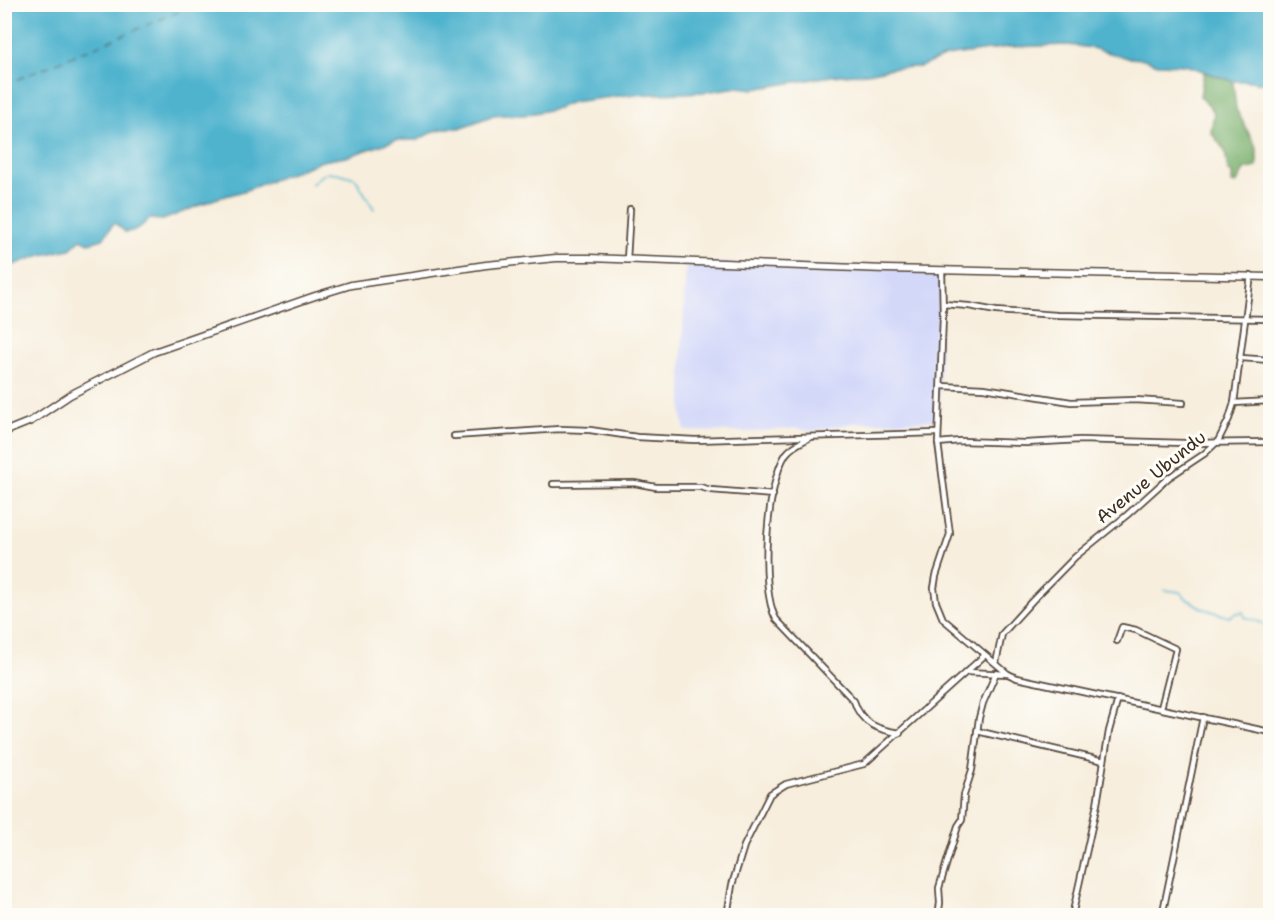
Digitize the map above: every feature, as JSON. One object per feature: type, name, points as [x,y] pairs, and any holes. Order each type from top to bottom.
[{"type":"street","points":[[627,260],[630,209]]},
{"type":"street","points":[[4,432],[31,421],[70,395],[154,352],[304,299],[351,285],[486,265],[556,258],[1270,277]]},
{"type":"street","points":[[942,270],[938,443],[950,534],[936,576],[936,602],[943,619],[1008,674],[1017,678],[1270,732]]},
{"type":"street","name":"Avenue Ubundu","points":[[996,663],[1002,634],[1052,579],[1168,478],[1204,454],[1218,441],[1234,403],[1251,276]]},
{"type":"street","points":[[943,304],[996,311],[1057,315],[1270,319]]},
{"type":"street","points":[[1240,358],[1270,360]]},
{"type":"street","points":[[941,386],[984,388],[1071,402],[1135,400],[1183,403]]},
{"type":"street","points":[[1234,403],[1270,401]]},
{"type":"street","points":[[454,436],[560,429],[580,429],[620,436],[668,440],[938,433]]},
{"type":"street","points":[[812,436],[794,446],[786,454],[776,479],[766,547],[770,608],[776,619],[855,701],[858,712],[867,723],[883,731],[900,733]]},
{"type":"street","points":[[938,443],[1080,440],[1185,443],[1270,442]]},
{"type":"street","points":[[554,484],[634,483],[656,487],[700,487],[773,495]]},
{"type":"street","points":[[1118,641],[1122,627],[1136,630],[1175,649],[1161,708]]},
{"type":"street","points":[[727,915],[732,885],[744,846],[770,794],[786,784],[845,768],[859,767],[878,753],[986,655]]},
{"type":"street","points":[[966,672],[1008,674]]},
{"type":"street","points":[[938,915],[939,888],[958,826],[962,820],[964,795],[972,770],[983,703],[996,673]]},
{"type":"street","points":[[1072,915],[1109,731],[1118,699]]},
{"type":"street","points":[[1162,915],[1203,717]]},
{"type":"street","points":[[977,731],[1104,761]]},
{"type":"shaded area","points":[[686,262],[941,270],[939,420],[854,423],[812,431],[796,428],[747,432],[685,431],[682,416],[682,351]]},
{"type":"green space","points":[[1204,72],[1233,81],[1236,109],[1257,149],[1257,167],[1244,170],[1236,184],[1232,183],[1232,173],[1228,172],[1225,151],[1211,132],[1214,112],[1200,96]]},
{"type":"water","points":[[4,5],[1270,5],[1270,85],[1252,81],[1233,81],[1185,65],[1158,64],[1092,48],[1067,45],[1009,47],[946,56],[920,67],[892,68],[868,73],[831,76],[754,89],[738,87],[706,92],[627,95],[572,102],[558,108],[525,115],[494,115],[460,128],[446,128],[432,132],[418,140],[396,140],[346,157],[322,161],[163,220],[149,219],[133,231],[125,232],[113,224],[103,239],[89,243],[81,239],[70,249],[38,256],[5,268]]},
{"type":"waterway","points":[[312,184],[322,175],[332,172],[355,178],[374,209]]},
{"type":"waterway","points":[[1165,590],[1180,592],[1202,608],[1229,617],[1243,612],[1245,617],[1262,623],[1270,630]]},
{"type":"waterway","points":[[1270,871],[1267,879],[1270,882]]},
{"type":"waterway","points":[[1270,891],[1265,897],[1270,904]]},
{"type":"waterway","points":[[1265,916],[1270,910]]},
{"type":"ferry route","points":[[4,85],[197,4]]}]
